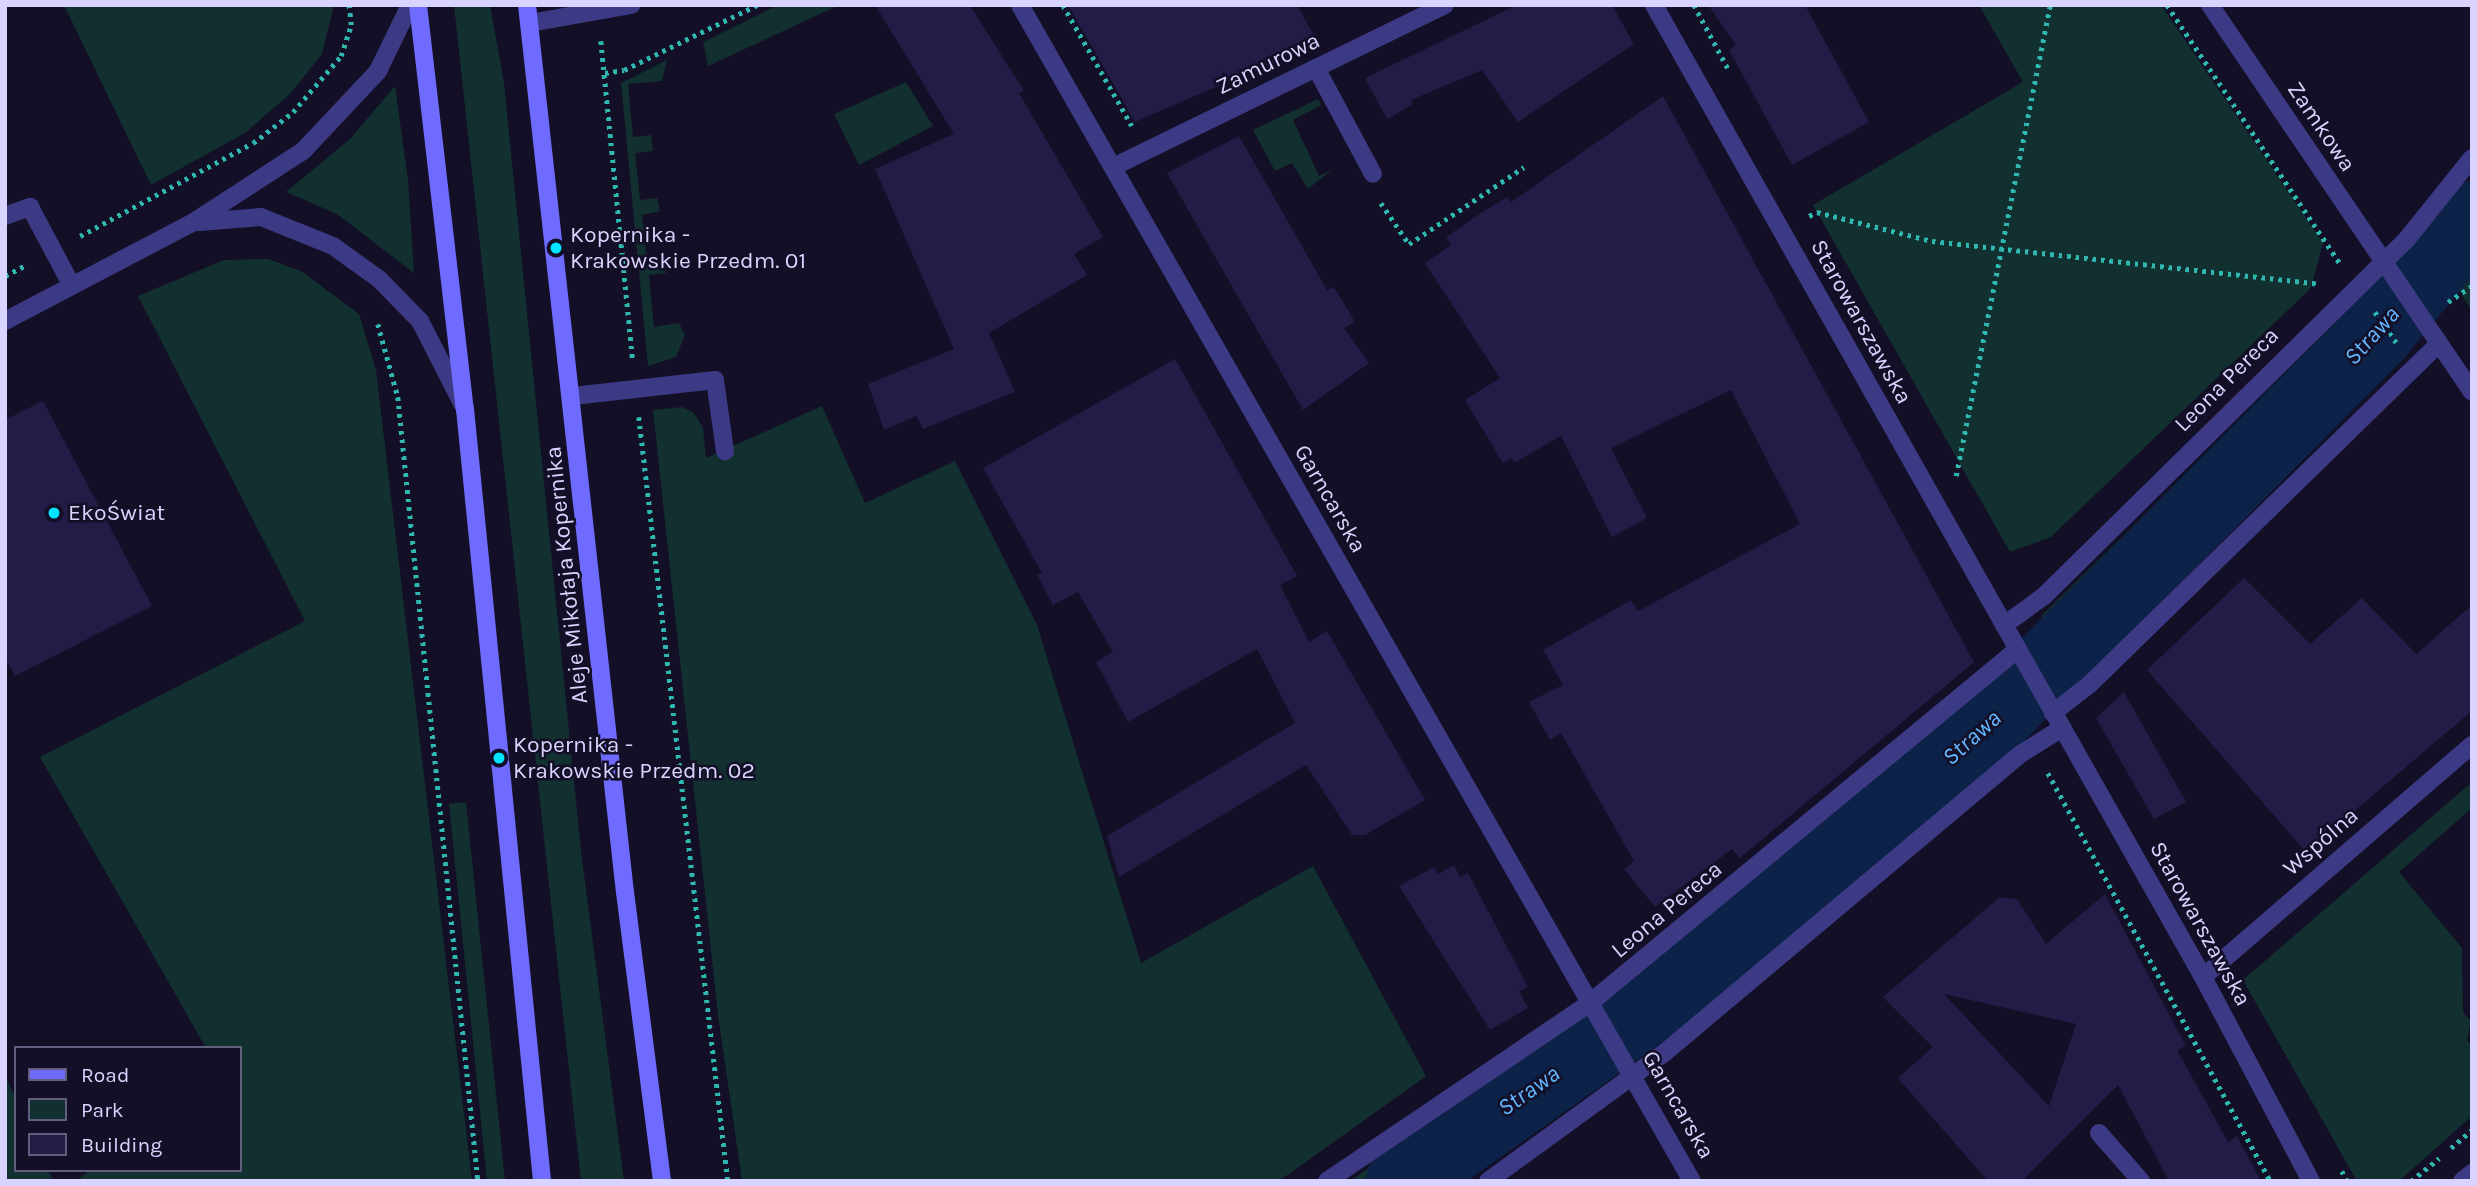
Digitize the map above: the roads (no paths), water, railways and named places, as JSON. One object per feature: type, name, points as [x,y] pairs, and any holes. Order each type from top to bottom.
[{"type":"main road","points":[[418,5],[465,409],[542,1181]]},
{"type":"main road","name":"Aleje Mikołaja Kopernika","points":[[529,14],[573,396],[625,892],[662,1181]]},
{"type":"street","points":[[5,321],[192,223],[303,151],[349,106],[378,71],[410,5]]},
{"type":"street","points":[[529,14],[598,14],[631,5]]},
{"type":"street","name":"Garncarska","points":[[1020,5],[1692,1181]]},
{"type":"street","name":"Zamurowa","points":[[1113,167],[1445,5]]},
{"type":"street","name":"Starowarszawska","points":[[1654,5],[2203,977],[2311,1181]]},
{"type":"street","name":"Zamkowa","points":[[2210,5],[2440,344]]},
{"type":"street","points":[[1316,68],[1373,174]]},
{"type":"street","name":"Leona Pereca","points":[[2004,625],[2044,596],[2387,268],[2472,158]]},
{"type":"street","points":[[5,216],[30,207],[72,286]]},
{"type":"street","points":[[192,223],[261,217],[333,246],[379,279],[420,321],[465,409]]},
{"type":"street","points":[[1488,1181],[1633,1077],[2019,755],[2440,344],[2472,392]]},
{"type":"street","points":[[573,396],[715,380],[725,451]]},
{"type":"street","name":"Leona Pereca","points":[[1327,1181],[1595,1009],[2022,656]]},
{"type":"street","name":"Wspólna","points":[[2203,977],[2472,745]]},
{"type":"street","points":[[2099,1133],[2141,1181]]},
{"type":"street","points":[[2462,1181],[2472,1173]]},
{"type":"waterway","name":"Strawa","points":[[1403,1181],[1650,1006],[1973,740],[2377,333],[2472,218]]},
{"type":"place","name":"Kopernika - Krakowskie Przedm. 01","points":[[556,248]]},
{"type":"place","name":"EkoŚwiat","points":[[54,513]]},
{"type":"place","name":"Kopernika - Krakowskie Przedm. 02","points":[[499,758]]}]
